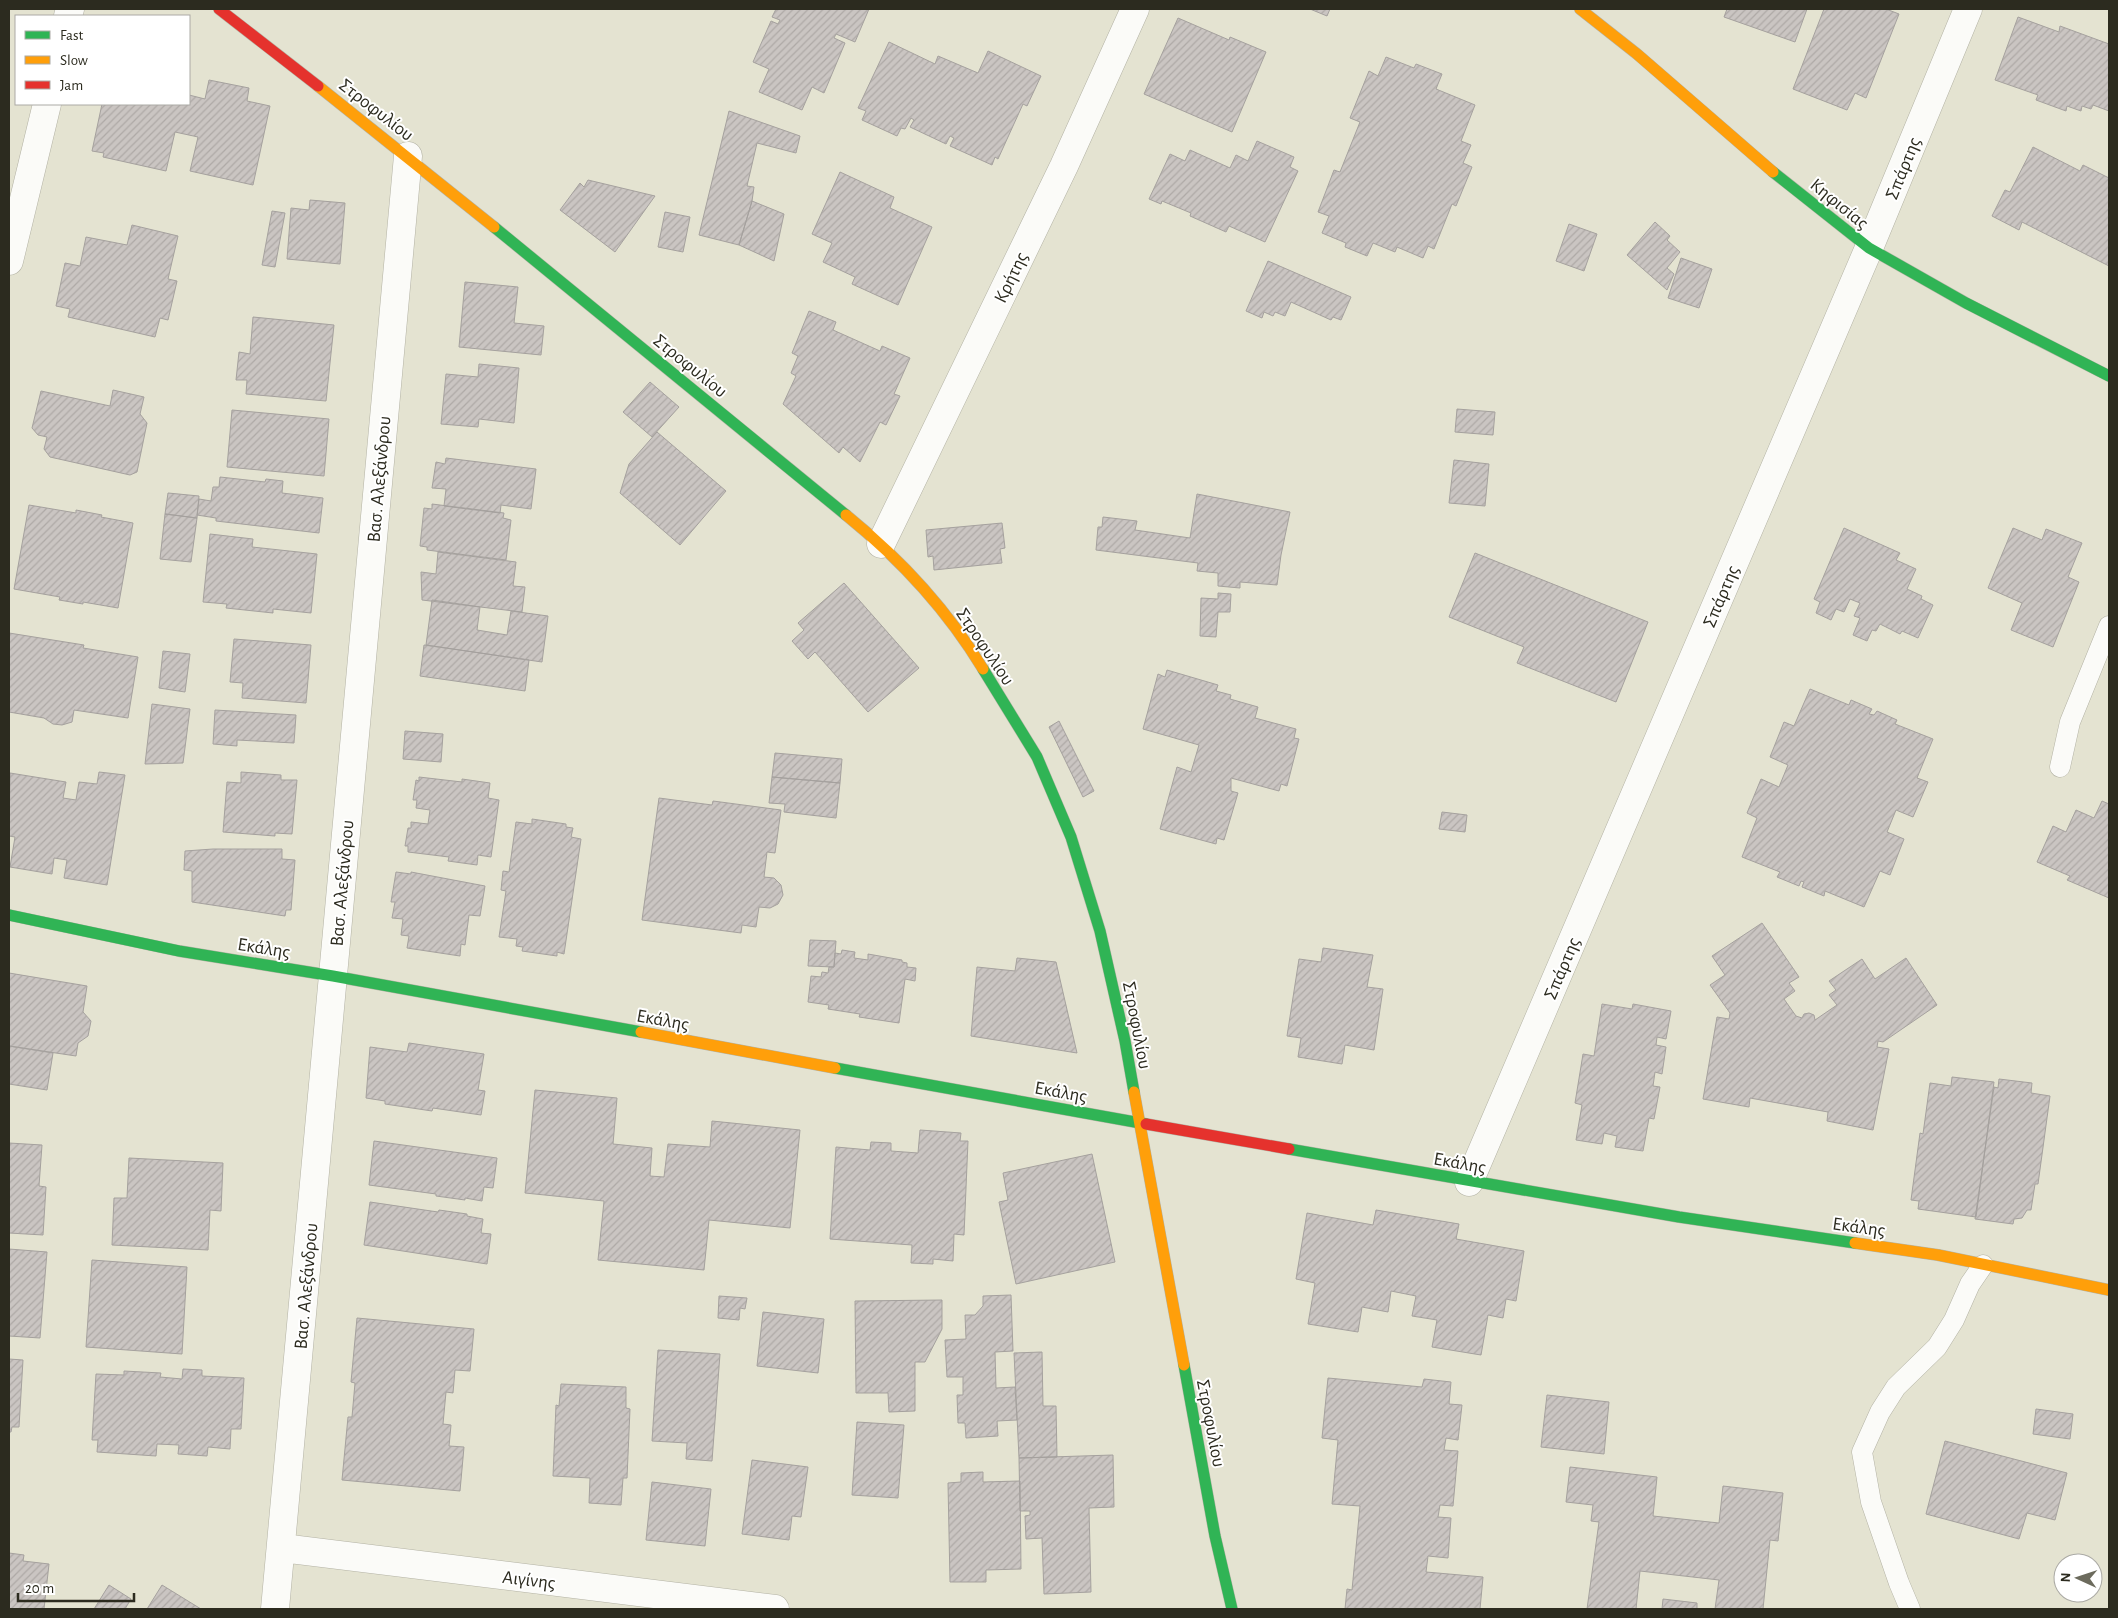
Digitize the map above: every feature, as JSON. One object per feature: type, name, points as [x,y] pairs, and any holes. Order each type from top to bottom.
[{"type":"street","name":"Στροφυλίου","points":[[219,9],[408,156],[881,544],[925,592],[968,644],[1037,757],[1071,837],[1100,931],[1125,1041],[1138,1123],[1213,1527],[1232,1609]]},
{"type":"street","name":"Κρήτης","points":[[881,544],[1064,166],[1135,9]]},
{"type":"street","name":"Κηφισίας","points":[[1580,9],[1637,54],[1775,174],[1869,248],[1966,304],[2109,376]]},
{"type":"street","name":"Σπάρτης","points":[[1469,1182],[1869,248],[1968,9]]},
{"type":"street","points":[[9,261],[47,105]]},
{"type":"street","name":"Βασ. Αλεξάνδρου","points":[[275,1609],[408,156]]},
{"type":"street","name":"Εκάλης","points":[[9,915],[179,951],[332,976],[1138,1123],[1679,1217],[1938,1255],[2109,1290]]},
{"type":"street","name":"Αιγίνης","points":[[282,1548],[775,1609]]},
{"type":"lane","points":[[2060,767],[2070,722],[2109,626]]},
{"type":"lane","points":[[1910,1609],[1871,1502],[1862,1452],[1880,1412],[1896,1387],[1937,1347],[1954,1320],[1970,1284],[1983,1265]]},
{"type":"building","points":[[776,9],[869,9],[855,42],[836,34],[834,38],[845,43],[824,93],[812,87],[802,110],[759,92],[769,69],[753,62],[771,21],[778,24],[780,20],[772,17]]},
{"type":"building","points":[[1310,9],[1330,9],[1327,16]]},
{"type":"building","points":[[1727,9],[1807,9],[1795,42],[1724,17]]},
{"type":"building","points":[[1824,9],[1886,9],[1899,14],[1866,98],[1855,93],[1847,110],[1793,89]]},
{"type":"building","points":[[2018,17],[2059,32],[2060,26],[2109,44],[2109,111],[2093,105],[2091,109],[2082,106],[2081,111],[2067,106],[2066,111],[2036,100],[2038,95],[1995,80]]},
{"type":"building","points":[[1178,18],[1229,40],[1230,37],[1266,52],[1232,132],[1144,94]]},
{"type":"building","points":[[889,42],[935,64],[938,56],[978,73],[988,51],[1041,76],[1027,106],[1023,104],[998,159],[995,157],[992,165],[950,146],[954,138],[950,136],[946,144],[910,127],[914,120],[911,118],[905,129],[901,128],[897,136],[862,120],[866,111],[858,108]]},
{"type":"building","points":[[1386,57],[1414,68],[1416,64],[1442,74],[1436,89],[1475,105],[1461,141],[1471,145],[1463,163],[1472,167],[1456,206],[1452,204],[1434,249],[1428,246],[1423,258],[1397,247],[1395,252],[1373,243],[1367,256],[1345,247],[1346,243],[1322,233],[1329,216],[1318,212],[1334,170],[1340,172],[1360,122],[1350,118],[1369,71],[1378,76]]},
{"type":"building","points":[[209,80],[249,88],[247,101],[270,106],[253,185],[190,171],[198,137],[175,132],[166,171],[103,157],[104,153],[92,151],[102,105],[190,105],[190,95],[205,99]]},
{"type":"building","points":[[729,111],[800,136],[796,153],[757,143],[747,186],[754,187],[752,201],[739,245],[699,235]]},
{"type":"building","points":[[1257,141],[1294,157],[1290,167],[1298,171],[1265,242],[1229,226],[1226,232],[1190,216],[1191,213],[1162,201],[1161,204],[1149,199],[1170,154],[1185,161],[1190,150],[1230,168],[1236,155],[1248,161]]},
{"type":"building","points":[[2033,147],[2080,171],[2083,165],[2109,178],[2109,266],[2022,222],[2019,230],[1992,216],[2005,190],[2010,192]]},
{"type":"building","points":[[840,172],[894,197],[890,208],[932,227],[898,305],[852,284],[855,277],[823,262],[832,243],[812,234]]},
{"type":"building","points":[[588,180],[655,196],[615,252],[560,210],[580,183],[584,187]]},
{"type":"building","points":[[310,200],[345,203],[340,264],[287,259],[291,208],[309,210]]},
{"type":"building","points":[[752,201],[784,214],[774,261],[739,245]]},
{"type":"building","points":[[272,211],[285,213],[275,267],[262,265]]},
{"type":"building","points":[[665,212],[690,217],[683,252],[658,247]]},
{"type":"building","points":[[1655,222],[1670,236],[1667,240],[1680,252],[1667,268],[1674,274],[1667,290],[1627,255]]},
{"type":"building","points":[[1569,224],[1597,234],[1584,271],[1556,261]]},
{"type":"building","points":[[132,225],[178,236],[168,279],[177,281],[168,320],[160,318],[155,337],[68,317],[70,309],[56,306],[65,263],[80,266],[86,237],[127,245]]},
{"type":"building","points":[[1681,258],[1712,269],[1699,308],[1668,298]]},
{"type":"building","points":[[1268,261],[1351,297],[1341,320],[1333,317],[1331,320],[1291,302],[1285,316],[1275,312],[1273,316],[1264,312],[1262,318],[1246,311]]},
{"type":"building","points":[[465,282],[518,287],[514,323],[544,326],[541,355],[459,347]]},
{"type":"building","points":[[809,311],[836,322],[833,330],[880,351],[882,346],[910,358],[894,394],[900,396],[886,425],[880,422],[860,462],[843,447],[839,453],[783,404],[796,376],[791,373],[798,356],[792,353]]},
{"type":"building","points":[[253,317],[334,325],[326,401],[246,394],[247,380],[236,380],[239,352],[250,354]]},
{"type":"building","points":[[479,364],[519,368],[514,423],[479,419],[478,427],[441,424],[446,374],[478,377]]},
{"type":"building","points":[[650,382],[679,407],[652,437],[623,412]]},
{"type":"building","points":[[113,390],[144,397],[140,414],[147,423],[137,472],[130,475],[50,457],[44,449],[47,437],[38,435],[32,428],[41,391],[110,406]]},
{"type":"building","points":[[1457,409],[1495,412],[1493,435],[1455,432]]},
{"type":"building","points":[[232,410],[329,419],[324,476],[227,467]]},
{"type":"building","points":[[657,432],[726,491],[680,545],[620,493],[629,464]]},
{"type":"building","points":[[446,458],[536,469],[531,509],[501,505],[500,513],[444,506],[446,489],[432,488],[436,462],[445,464]]},
{"type":"building","points":[[1454,460],[1489,464],[1485,506],[1449,503]]},
{"type":"building","points":[[220,477],[265,482],[266,479],[283,481],[282,493],[323,498],[319,533],[216,521],[216,518],[197,515],[199,499],[211,501],[213,487],[219,487]]},
{"type":"building","points":[[168,493],[199,496],[197,518],[165,514]]},
{"type":"building","points":[[1197,494],[1290,512],[1277,585],[1240,582],[1240,588],[1218,586],[1218,573],[1197,571],[1198,563],[1096,550],[1098,527],[1102,527],[1103,517],[1137,521],[1135,530],[1190,538]]},
{"type":"building","points":[[432,504],[504,513],[503,518],[511,520],[506,560],[427,550],[427,547],[420,546],[424,508],[432,509]]},
{"type":"building","points":[[29,505],[76,513],[76,510],[133,523],[118,608],[59,600],[60,597],[14,589]]},
{"type":"building","points":[[165,514],[197,518],[191,562],[160,559]]},
{"type":"building","points":[[1002,523],[1005,548],[1000,549],[1002,563],[934,570],[933,556],[928,557],[926,530]]},
{"type":"building","points":[[1844,528],[1900,553],[1896,560],[1916,569],[1907,589],[1922,596],[1921,599],[1933,605],[1918,638],[1902,631],[1900,634],[1880,624],[1876,631],[1872,630],[1867,641],[1853,635],[1860,618],[1854,616],[1860,603],[1850,599],[1844,612],[1836,609],[1831,620],[1816,613],[1820,602],[1814,599]]},
{"type":"building","points":[[2013,528],[2042,540],[2046,529],[2082,543],[2068,577],[2079,582],[2053,647],[2011,630],[2022,603],[1988,588]]},
{"type":"building","points":[[210,534],[253,539],[252,547],[317,554],[311,613],[273,609],[273,613],[226,608],[227,604],[203,602]]},
{"type":"building","points":[[438,552],[516,562],[513,586],[525,587],[522,612],[422,600],[421,572],[436,574]]},
{"type":"building","points":[[1475,553],[1648,622],[1616,702],[1517,663],[1524,647],[1449,617]]},
{"type":"building","points":[[844,583],[919,668],[868,712],[815,652],[808,659],[792,641],[804,630],[798,623]]},
{"type":"building","points":[[1218,593],[1231,594],[1230,612],[1218,612],[1216,637],[1200,636],[1201,598],[1218,599]]},
{"type":"building","points":[[432,600],[480,607],[477,630],[507,635],[511,611],[548,616],[542,662],[426,645]]},
{"type":"building","points":[[9,633],[84,645],[83,648],[138,657],[128,718],[74,710],[72,722],[62,725],[53,724],[44,718],[9,712]]},
{"type":"building","points":[[234,639],[311,645],[306,703],[242,698],[243,683],[230,682]]},
{"type":"building","points":[[424,645],[529,660],[525,691],[420,676]]},
{"type":"building","points":[[163,651],[190,654],[185,692],[159,688]]},
{"type":"building","points":[[1167,670],[1218,685],[1216,691],[1231,695],[1230,699],[1258,707],[1255,718],[1296,729],[1294,738],[1299,739],[1287,786],[1281,784],[1279,791],[1231,778],[1231,791],[1238,793],[1224,840],[1217,838],[1216,844],[1160,829],[1177,767],[1191,772],[1199,745],[1143,729],[1158,674],[1165,677]]},
{"type":"building","points":[[1810,689],[1849,705],[1851,700],[1872,709],[1869,714],[1874,715],[1877,711],[1897,720],[1895,724],[1933,739],[1917,778],[1928,782],[1913,817],[1896,810],[1887,832],[1904,839],[1890,875],[1880,871],[1864,907],[1825,891],[1824,896],[1802,887],[1804,882],[1801,881],[1799,886],[1777,877],[1780,872],[1742,857],[1757,818],[1747,813],[1761,779],[1779,787],[1788,765],[1770,757],[1784,722],[1794,726]]},
{"type":"building","points":[[152,704],[190,709],[183,763],[145,764]]},
{"type":"building","points":[[215,710],[296,715],[294,743],[237,740],[237,746],[213,744]]},
{"type":"building","points":[[1059,721],[1094,791],[1083,797],[1049,727]]},
{"type":"building","points":[[405,731],[443,734],[441,762],[403,759]]},
{"type":"building","points":[[775,753],[842,759],[840,783],[772,777]]},
{"type":"building","points":[[99,772],[125,775],[107,885],[64,878],[67,860],[54,858],[52,874],[10,867],[15,837],[9,836],[10,773],[66,782],[63,798],[76,800],[79,782],[97,784]]},
{"type":"building","points":[[241,772],[281,775],[281,780],[297,780],[292,834],[275,833],[275,836],[223,832],[227,782],[241,783]]},
{"type":"building","points":[[419,777],[462,782],[462,779],[490,783],[488,798],[499,800],[491,857],[478,855],[477,865],[448,861],[449,857],[408,852],[408,846],[405,846],[411,822],[428,824],[430,810],[416,808],[417,800],[413,800],[416,780],[419,781]]},
{"type":"building","points":[[772,777],[840,783],[836,818],[784,812],[785,804],[769,803]]},
{"type":"building","points":[[659,798],[712,805],[713,801],[781,810],[775,853],[767,852],[764,877],[774,878],[781,885],[783,895],[778,904],[770,908],[759,907],[756,927],[742,925],[741,933],[642,920]]},
{"type":"building","points":[[2102,801],[2109,804],[2109,898],[2067,880],[2070,876],[2037,862],[2053,826],[2066,832],[2076,810],[2094,818]]},
{"type":"building","points":[[1442,812],[1467,815],[1465,832],[1439,829]]},
{"type":"building","points":[[532,819],[566,824],[566,827],[573,828],[571,837],[581,839],[564,954],[557,952],[557,956],[522,951],[523,947],[516,946],[517,939],[499,937],[506,891],[501,890],[503,871],[509,872],[516,822],[532,824]]},
{"type":"building","points":[[282,849],[282,859],[295,860],[291,910],[286,910],[285,916],[192,902],[192,871],[184,870],[185,851]]},
{"type":"building","points":[[396,872],[411,874],[411,872],[485,886],[480,916],[469,915],[465,945],[461,944],[460,956],[407,948],[409,936],[401,935],[403,919],[392,918],[395,902],[391,902]]},
{"type":"building","points":[[1762,923],[1799,977],[1789,983],[1795,991],[1784,999],[1796,1016],[1802,1018],[1804,1014],[1809,1013],[1814,1015],[1815,1020],[1837,1005],[1829,995],[1836,990],[1829,981],[1862,959],[1875,979],[1906,958],[1937,1005],[1883,1042],[1878,1041],[1877,1047],[1889,1049],[1873,1130],[1827,1121],[1828,1112],[1750,1098],[1749,1107],[1703,1099],[1717,1017],[1729,1019],[1730,1013],[1710,985],[1725,975],[1712,956]]},
{"type":"building","points":[[810,940],[836,941],[834,967],[808,966]]},
{"type":"building","points":[[1323,948],[1373,955],[1367,987],[1383,989],[1374,1050],[1345,1045],[1342,1064],[1298,1057],[1301,1038],[1287,1036],[1299,959],[1321,962]]},
{"type":"building","points":[[842,950],[855,952],[854,958],[868,960],[868,954],[902,960],[902,962],[907,963],[907,967],[916,968],[915,981],[905,979],[899,1023],[859,1017],[860,1014],[828,1009],[829,1005],[808,1002],[811,976],[821,977],[822,972],[828,973],[829,967],[834,967],[835,953],[841,954]]},
{"type":"building","points":[[1017,958],[1056,962],[1077,1053],[971,1036],[977,967],[1015,971]]},
{"type":"building","points":[[9,973],[87,986],[83,1012],[91,1021],[88,1036],[78,1043],[76,1056],[9,1046]]},
{"type":"building","points":[[1602,1004],[1632,1009],[1633,1004],[1671,1011],[1666,1039],[1657,1037],[1656,1045],[1666,1047],[1662,1074],[1655,1072],[1653,1086],[1660,1087],[1654,1119],[1649,1118],[1643,1151],[1615,1147],[1617,1136],[1604,1133],[1602,1144],[1576,1140],[1582,1105],[1575,1103],[1583,1054],[1594,1056]]},
{"type":"building","points":[[409,1043],[484,1054],[478,1090],[485,1091],[481,1115],[433,1108],[432,1111],[385,1104],[385,1101],[366,1098],[370,1047],[407,1052]]},
{"type":"building","points":[[9,1046],[53,1053],[47,1090],[9,1084]]},
{"type":"building","points":[[1952,1077],[1994,1082],[1976,1217],[1918,1209],[1919,1201],[1911,1200],[1920,1133],[1923,1134],[1930,1083],[1951,1086]]},
{"type":"building","points":[[1999,1079],[2032,1083],[2031,1093],[2050,1096],[2038,1184],[2035,1184],[2031,1210],[2027,1210],[2022,1218],[2014,1219],[2013,1224],[1975,1219],[1994,1087],[1998,1088]]},
{"type":"building","points":[[535,1090],[617,1098],[613,1144],[652,1148],[650,1176],[664,1177],[668,1144],[710,1147],[712,1121],[800,1130],[790,1228],[709,1220],[704,1270],[598,1260],[604,1201],[525,1193]]},
{"type":"building","points":[[920,1130],[961,1133],[960,1141],[968,1141],[964,1235],[954,1234],[953,1261],[933,1259],[933,1264],[911,1263],[912,1245],[830,1239],[836,1147],[870,1150],[871,1142],[891,1143],[891,1151],[918,1153]]},
{"type":"building","points":[[374,1141],[497,1158],[493,1188],[484,1187],[482,1201],[369,1185]]},
{"type":"building","points":[[9,1143],[42,1145],[39,1186],[46,1187],[43,1235],[9,1233]]},
{"type":"building","points":[[1092,1154],[1115,1262],[1016,1284],[999,1202],[1008,1200],[1003,1173]]},
{"type":"building","points":[[129,1158],[223,1163],[221,1211],[210,1210],[208,1250],[112,1245],[114,1198],[127,1198]]},
{"type":"building","points":[[370,1202],[438,1212],[439,1210],[467,1214],[467,1216],[483,1219],[481,1233],[491,1234],[487,1264],[364,1245]]},
{"type":"building","points":[[1376,1210],[1459,1224],[1456,1239],[1524,1251],[1516,1301],[1506,1299],[1503,1318],[1488,1315],[1481,1355],[1432,1347],[1437,1320],[1412,1316],[1416,1296],[1391,1291],[1388,1312],[1362,1307],[1358,1332],[1308,1324],[1315,1283],[1296,1279],[1307,1213],[1373,1225]]},
{"type":"building","points":[[9,1249],[47,1252],[40,1338],[9,1336]]},
{"type":"building","points":[[92,1260],[187,1267],[182,1354],[86,1347]]},
{"type":"building","points":[[1011,1295],[1013,1351],[995,1352],[996,1388],[1015,1387],[1017,1420],[997,1421],[998,1436],[966,1438],[965,1423],[958,1423],[957,1395],[963,1395],[963,1377],[947,1377],[945,1340],[966,1339],[965,1315],[975,1315],[983,1306],[983,1296]]},
{"type":"building","points":[[719,1296],[747,1298],[745,1309],[740,1308],[739,1320],[718,1318]]},
{"type":"building","points":[[942,1300],[942,1329],[925,1362],[915,1362],[915,1411],[889,1412],[888,1393],[856,1393],[855,1301]]},
{"type":"building","points":[[763,1312],[824,1319],[818,1373],[757,1366]]},
{"type":"building","points":[[357,1318],[474,1329],[470,1371],[455,1370],[453,1393],[446,1392],[443,1424],[451,1425],[449,1446],[464,1447],[460,1491],[342,1480],[348,1417],[352,1417],[355,1383],[351,1382]]},
{"type":"building","points":[[658,1350],[720,1354],[712,1461],[686,1459],[687,1443],[652,1441]]},
{"type":"building","points":[[1042,1352],[1043,1406],[1056,1406],[1057,1457],[1019,1458],[1014,1353]]},
{"type":"building","points":[[9,1359],[23,1360],[19,1427],[12,1427],[11,1432],[9,1432]]},
{"type":"building","points":[[183,1369],[202,1370],[202,1376],[244,1378],[241,1429],[231,1429],[230,1449],[208,1447],[207,1456],[178,1454],[179,1445],[157,1444],[156,1456],[97,1452],[98,1440],[92,1440],[96,1374],[124,1375],[124,1371],[161,1373],[160,1377],[182,1379]]},
{"type":"building","points":[[1328,1378],[1422,1387],[1424,1379],[1451,1382],[1449,1404],[1462,1405],[1458,1440],[1446,1438],[1444,1450],[1458,1451],[1453,1506],[1440,1505],[1438,1517],[1451,1518],[1448,1558],[1428,1556],[1426,1572],[1483,1577],[1480,1609],[1345,1609],[1347,1589],[1352,1590],[1360,1506],[1332,1504],[1338,1440],[1322,1438]]},
{"type":"building","points":[[561,1384],[626,1387],[626,1408],[630,1409],[627,1478],[623,1478],[621,1505],[589,1503],[590,1478],[553,1476],[556,1405],[559,1406]]},
{"type":"building","points":[[1547,1395],[1609,1402],[1604,1454],[1541,1447]]},
{"type":"building","points":[[2036,1409],[2073,1414],[2070,1439],[2033,1434]]},
{"type":"building","points":[[857,1422],[904,1425],[898,1498],[852,1495]]},
{"type":"building","points":[[1945,1441],[2067,1473],[2055,1520],[2027,1513],[2019,1539],[1926,1514]]},
{"type":"building","points":[[1113,1455],[1114,1507],[1089,1508],[1091,1592],[1044,1594],[1042,1538],[1026,1539],[1025,1516],[1030,1515],[1030,1511],[1020,1511],[1019,1458]]},
{"type":"building","points":[[752,1460],[808,1467],[801,1517],[792,1516],[789,1540],[742,1534]]},
{"type":"building","points":[[1570,1467],[1657,1477],[1653,1516],[1719,1523],[1723,1486],[1783,1493],[1778,1541],[1770,1540],[1763,1609],[1715,1609],[1719,1580],[1640,1571],[1636,1609],[1587,1609],[1599,1522],[1591,1521],[1593,1505],[1566,1502]]},
{"type":"building","points":[[983,1472],[983,1482],[1020,1481],[1021,1569],[986,1570],[986,1582],[950,1582],[948,1483],[961,1482],[961,1473]]},
{"type":"building","points":[[652,1482],[711,1489],[705,1546],[646,1540]]},
{"type":"building","points":[[9,1553],[24,1555],[23,1561],[49,1564],[44,1609],[9,1609]]},
{"type":"building","points":[[109,1585],[131,1599],[125,1609],[94,1609]]},
{"type":"building","points":[[162,1585],[201,1609],[147,1609]]},
{"type":"building","points":[[1663,1599],[1697,1603],[1697,1609],[1662,1609]]},
{"type":"traffic: fast","points":[[1773,172],[1869,248],[1966,303],[2109,376]]},
{"type":"traffic: fast","points":[[494,227],[846,515]]},
{"type":"traffic: fast","points":[[983,669],[1037,757],[1071,837],[1100,931],[1125,1041],[1134,1092]]},
{"type":"traffic: fast","points":[[9,915],[179,951],[333,976],[641,1032]]},
{"type":"traffic: fast","points":[[835,1068],[1146,1124]]},
{"type":"traffic: fast","points":[[1289,1149],[1679,1217],[1855,1243]]},
{"type":"traffic: fast","points":[[1184,1365],[1215,1536],[1232,1609]]},
{"type":"traffic: slow","points":[[1580,9],[1637,54],[1773,172]]},
{"type":"traffic: slow","points":[[318,86],[494,227]]},
{"type":"traffic: slow","points":[[846,515],[885,549],[921,586],[969,647],[983,669]]},
{"type":"traffic: slow","points":[[641,1032],[835,1068]]},
{"type":"traffic: slow","points":[[1134,1092],[1184,1365]]},
{"type":"traffic: slow","points":[[1855,1243],[1938,1255],[2109,1290]]},
{"type":"traffic: jam","points":[[219,9],[318,86]]},
{"type":"traffic: jam","points":[[1146,1124],[1289,1149]]}]
